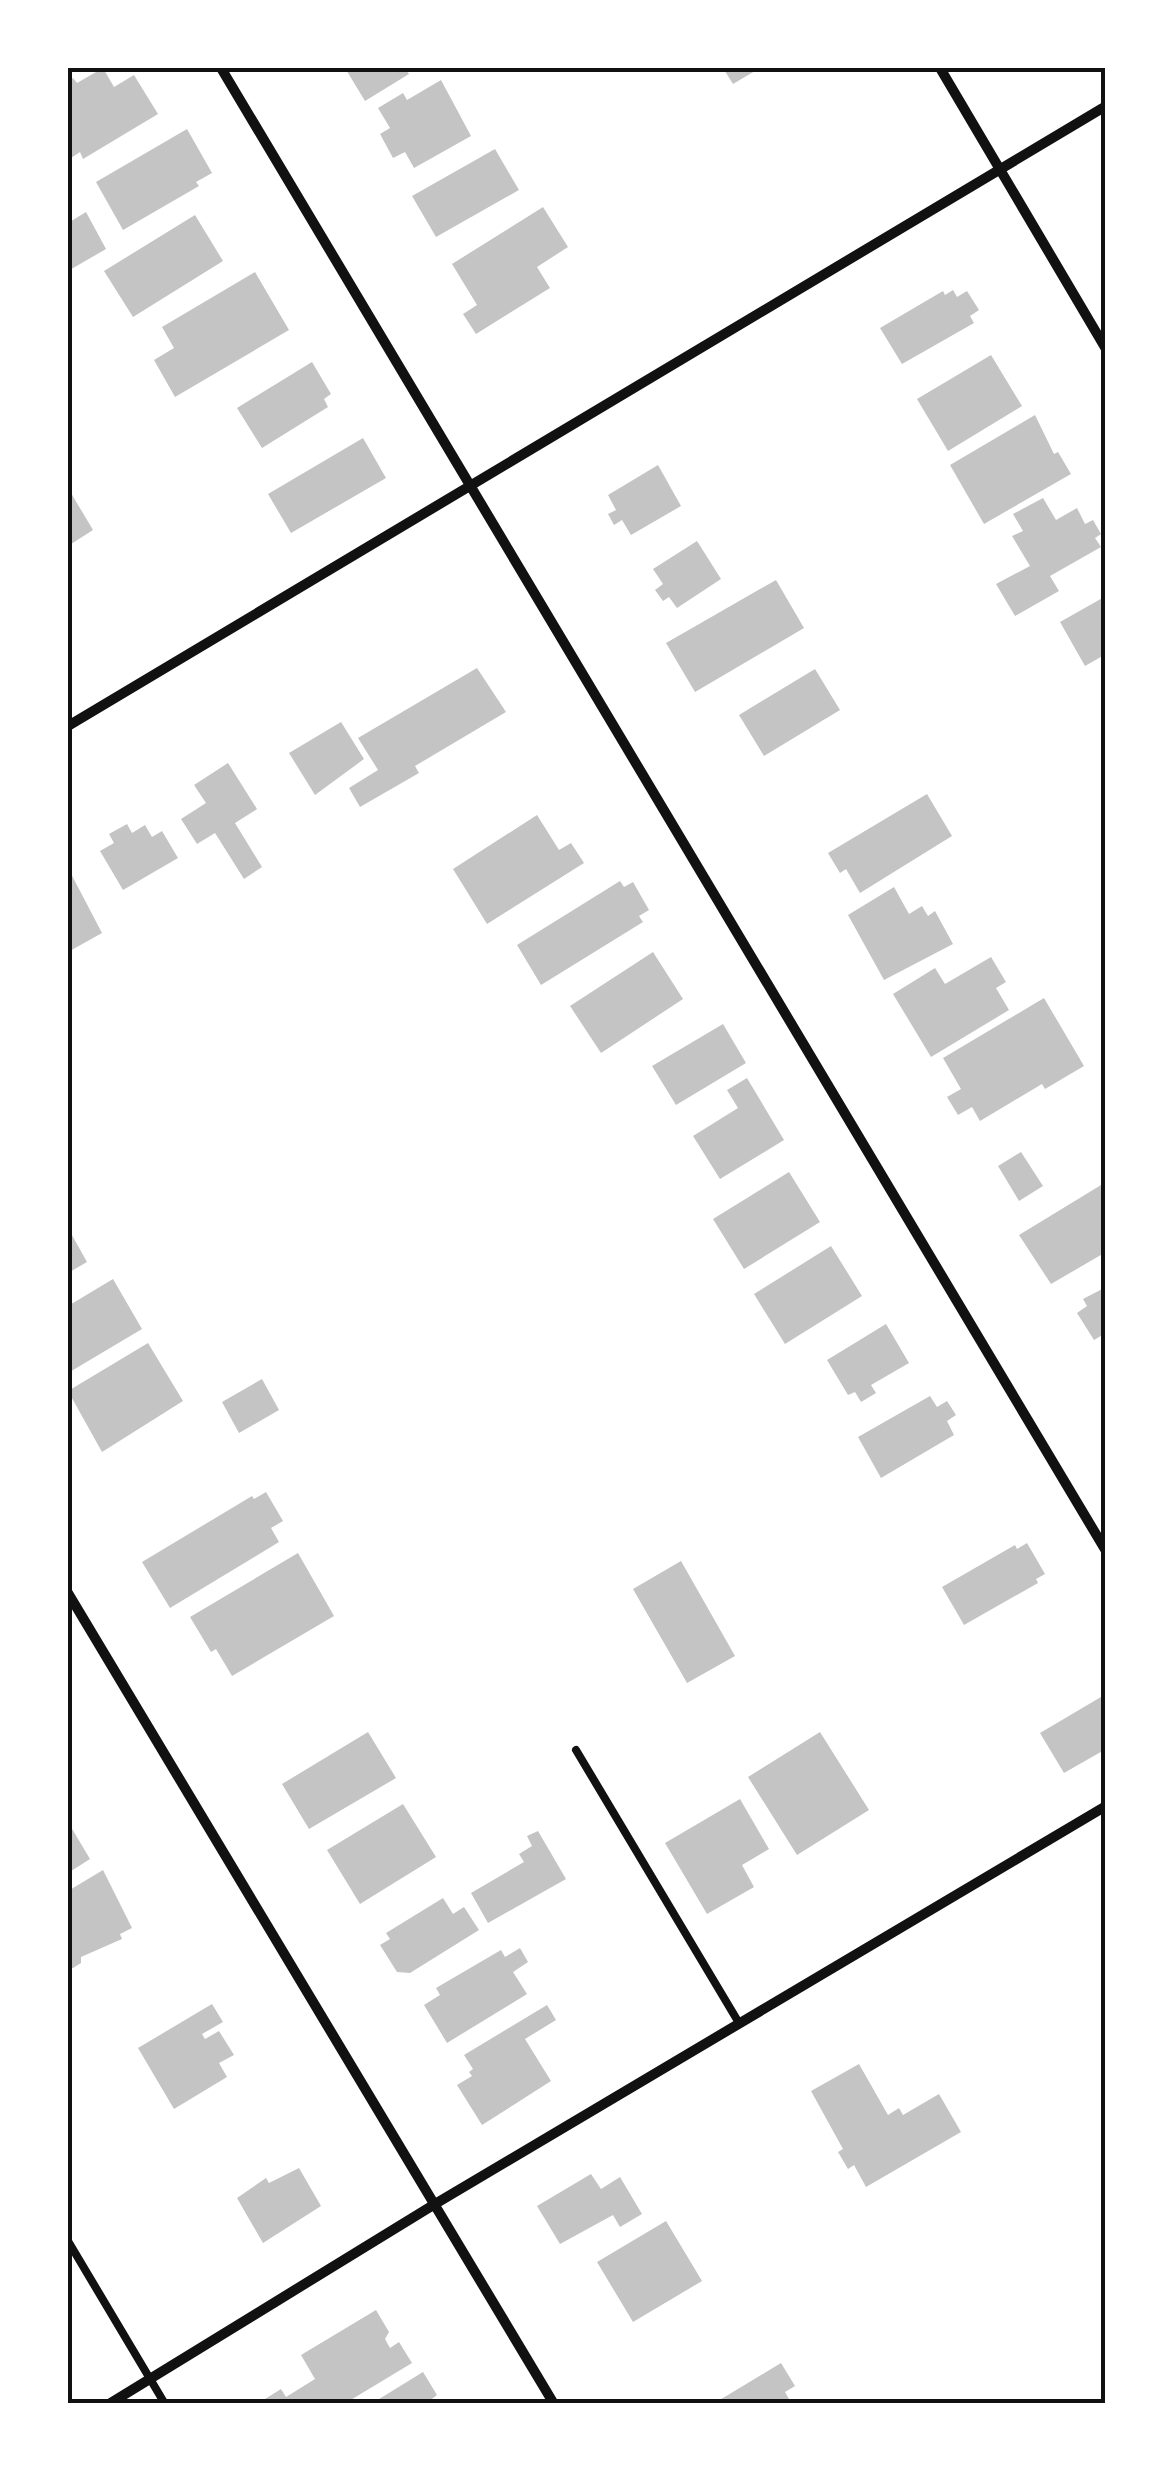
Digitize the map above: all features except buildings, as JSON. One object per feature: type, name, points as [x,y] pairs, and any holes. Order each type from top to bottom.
[{"type":"street","points":[[221,68],[1106,1551]]},
{"type":"street","points":[[940,68],[1106,349]]},
{"type":"street","points":[[68,726],[1106,106]]},
{"type":"street","points":[[68,1593],[554,2404]]},
{"type":"street","points":[[109,2404],[435,2204],[1106,1806]]},
{"type":"lane","points":[[576,1750],[739,2023]]},
{"type":"lane","points":[[68,2241],[165,2404]]}]
